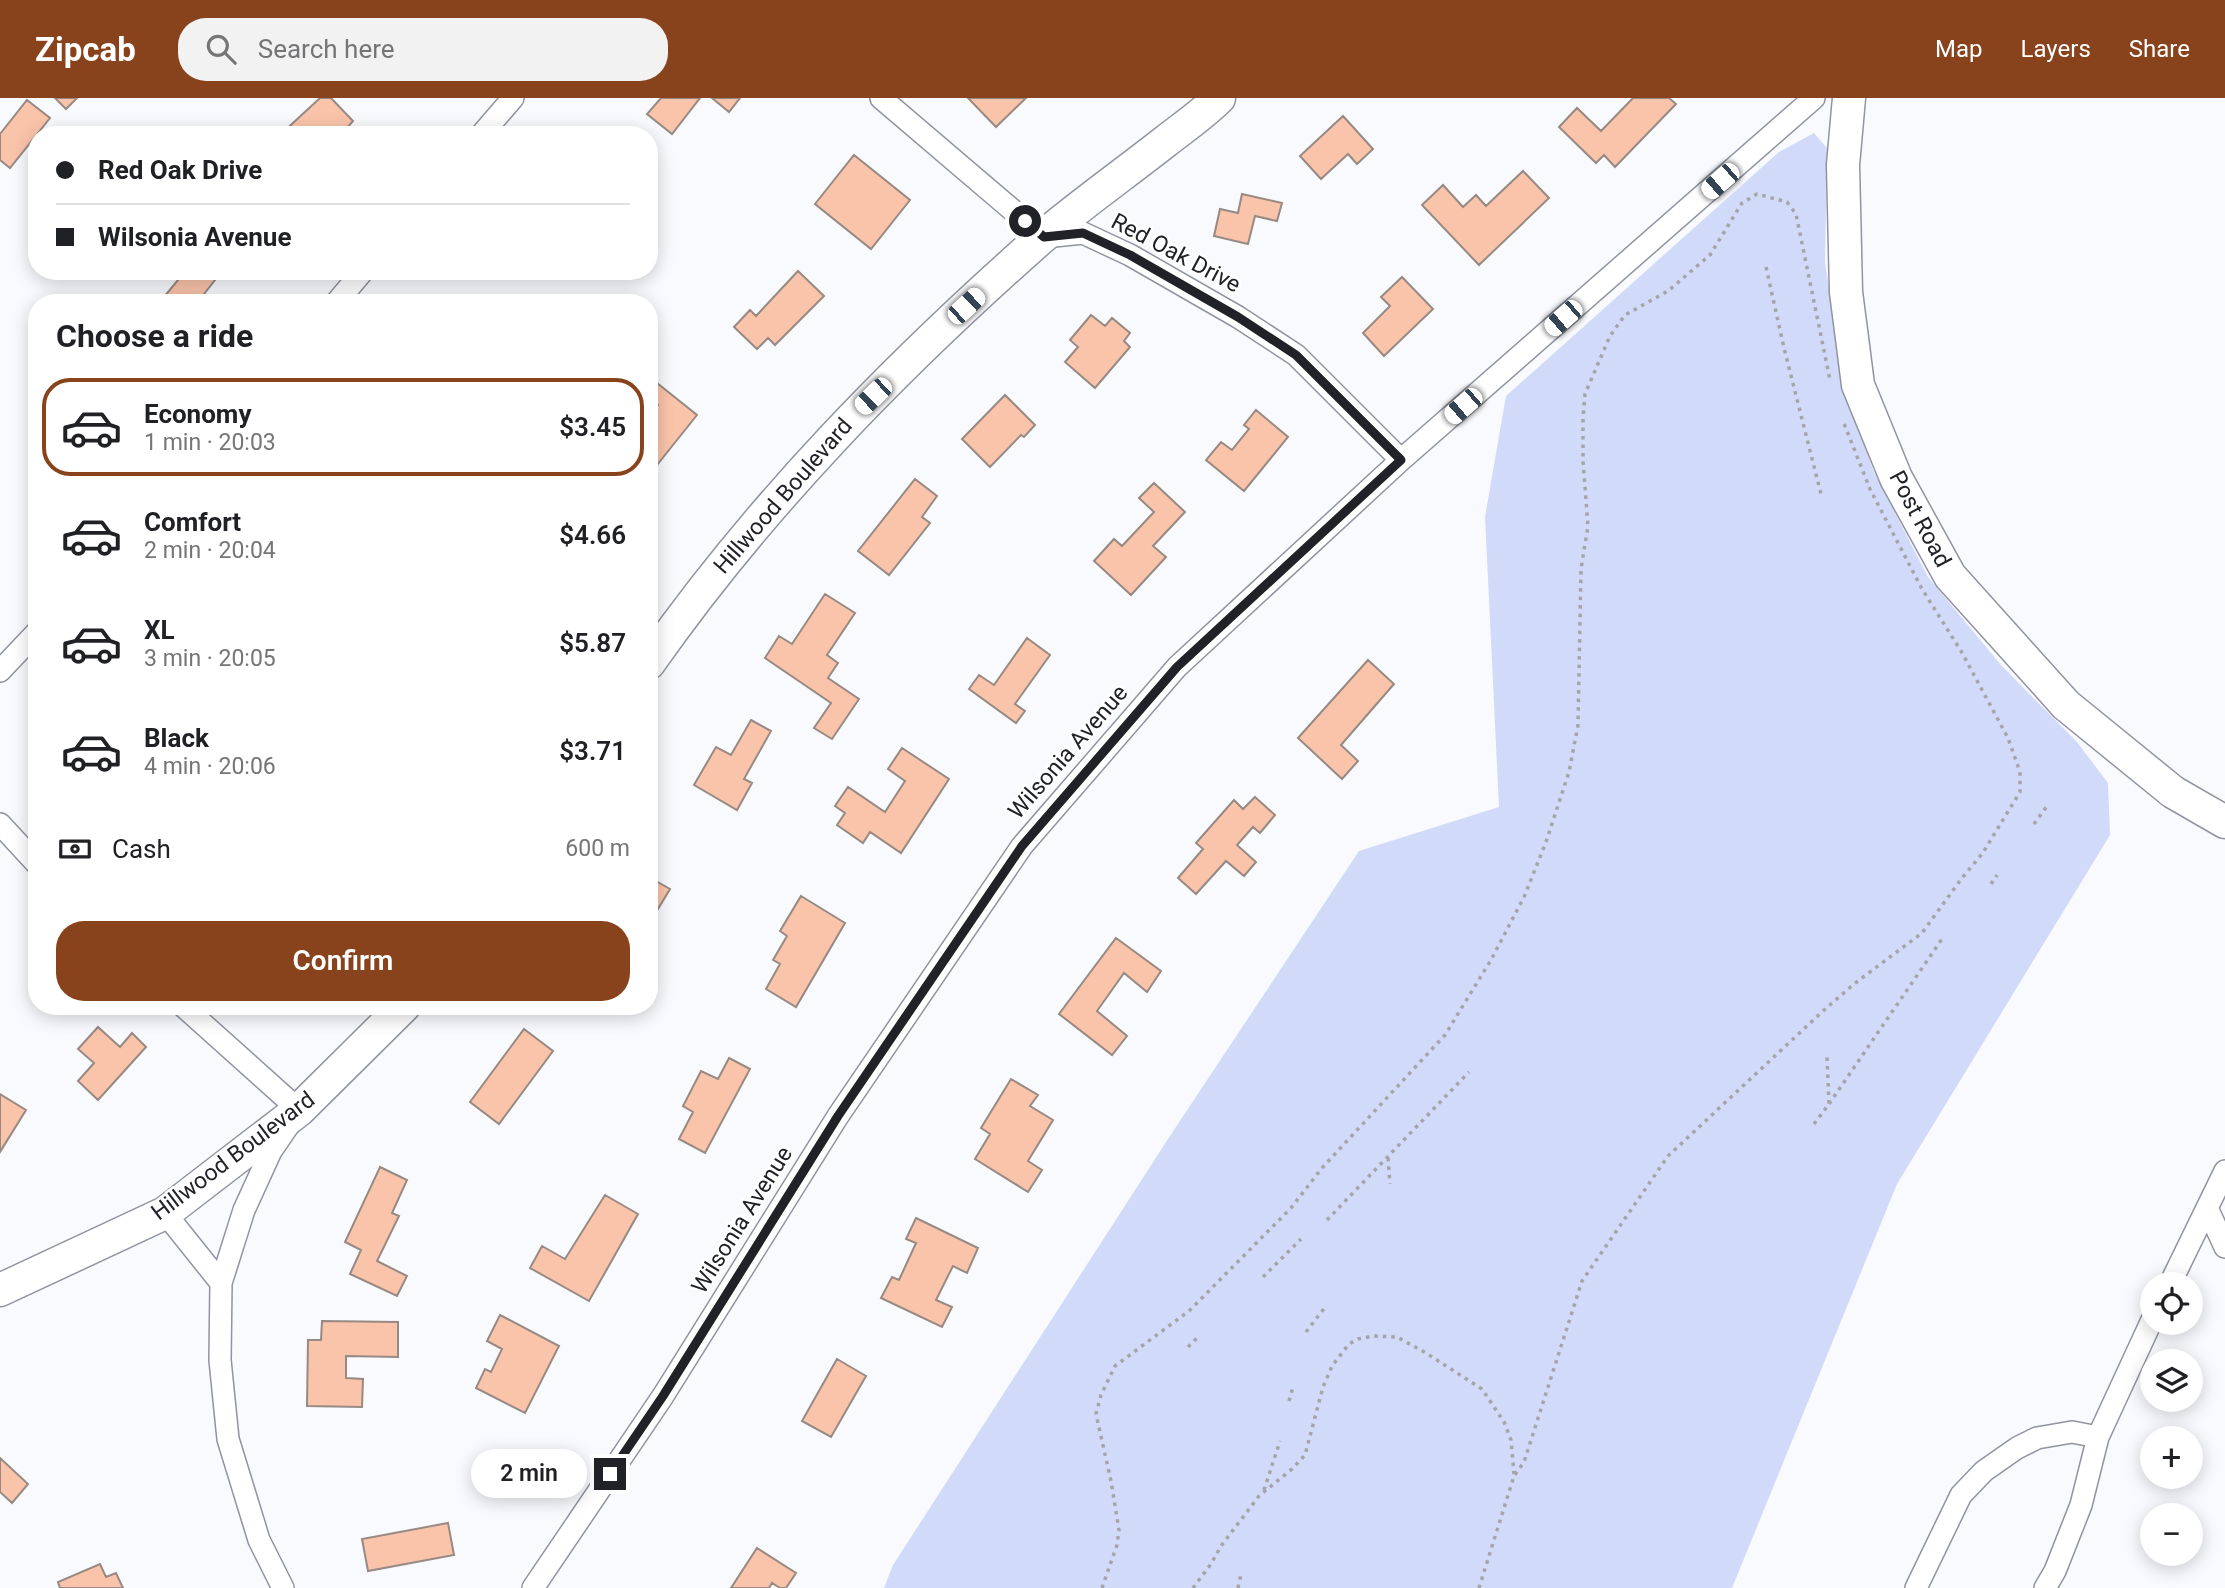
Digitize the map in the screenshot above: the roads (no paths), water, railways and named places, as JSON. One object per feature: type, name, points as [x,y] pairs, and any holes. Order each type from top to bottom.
[{"type":"street","points":[[489,126],[513,98]]},
{"type":"street","points":[[881,98],[1044,237]]},
{"type":"street","name":"Hillwood Boulevard","points":[[658,650],[696,596],[790,484],[947,324],[1044,237],[1219,98]]},
{"type":"street","name":"Wilsonia Avenue","points":[[533,1588],[663,1396],[838,1116],[1022,846],[1177,667],[1401,460],[1814,98]]},
{"type":"street","name":"Post Road","points":[[1849,98],[1844,178],[1846,292],[1858,385],[1896,478],[1950,576],[2066,705],[2173,792],[2225,822]]},
{"type":"street","name":"Red Oak Drive","points":[[1044,237],[1083,233],[1130,255],[1238,317],[1296,355],[1401,460]]},
{"type":"street","points":[[344,294],[355,280]]},
{"type":"street","points":[[0,671],[28,641]]},
{"type":"street","points":[[0,824],[28,854]]},
{"type":"street","points":[[193,1015],[299,1110],[271,1151],[244,1210],[221,1283],[220,1360],[228,1438],[259,1540],[283,1588]]},
{"type":"street","name":"Hillwood Boulevard","points":[[0,1290],[165,1213],[299,1110],[395,1015]]},
{"type":"street","points":[[2176,1272],[2225,1171]]},
{"type":"street","points":[[2208,1210],[2225,1247]]},
{"type":"street","points":[[165,1213],[221,1283]]},
{"type":"street","points":[[2045,1588],[2055,1571],[2081,1505],[2098,1437],[2145,1335]]},
{"type":"street","points":[[1916,1588],[1961,1495],[1984,1471],[2037,1438],[2072,1432],[2098,1437]]}]
